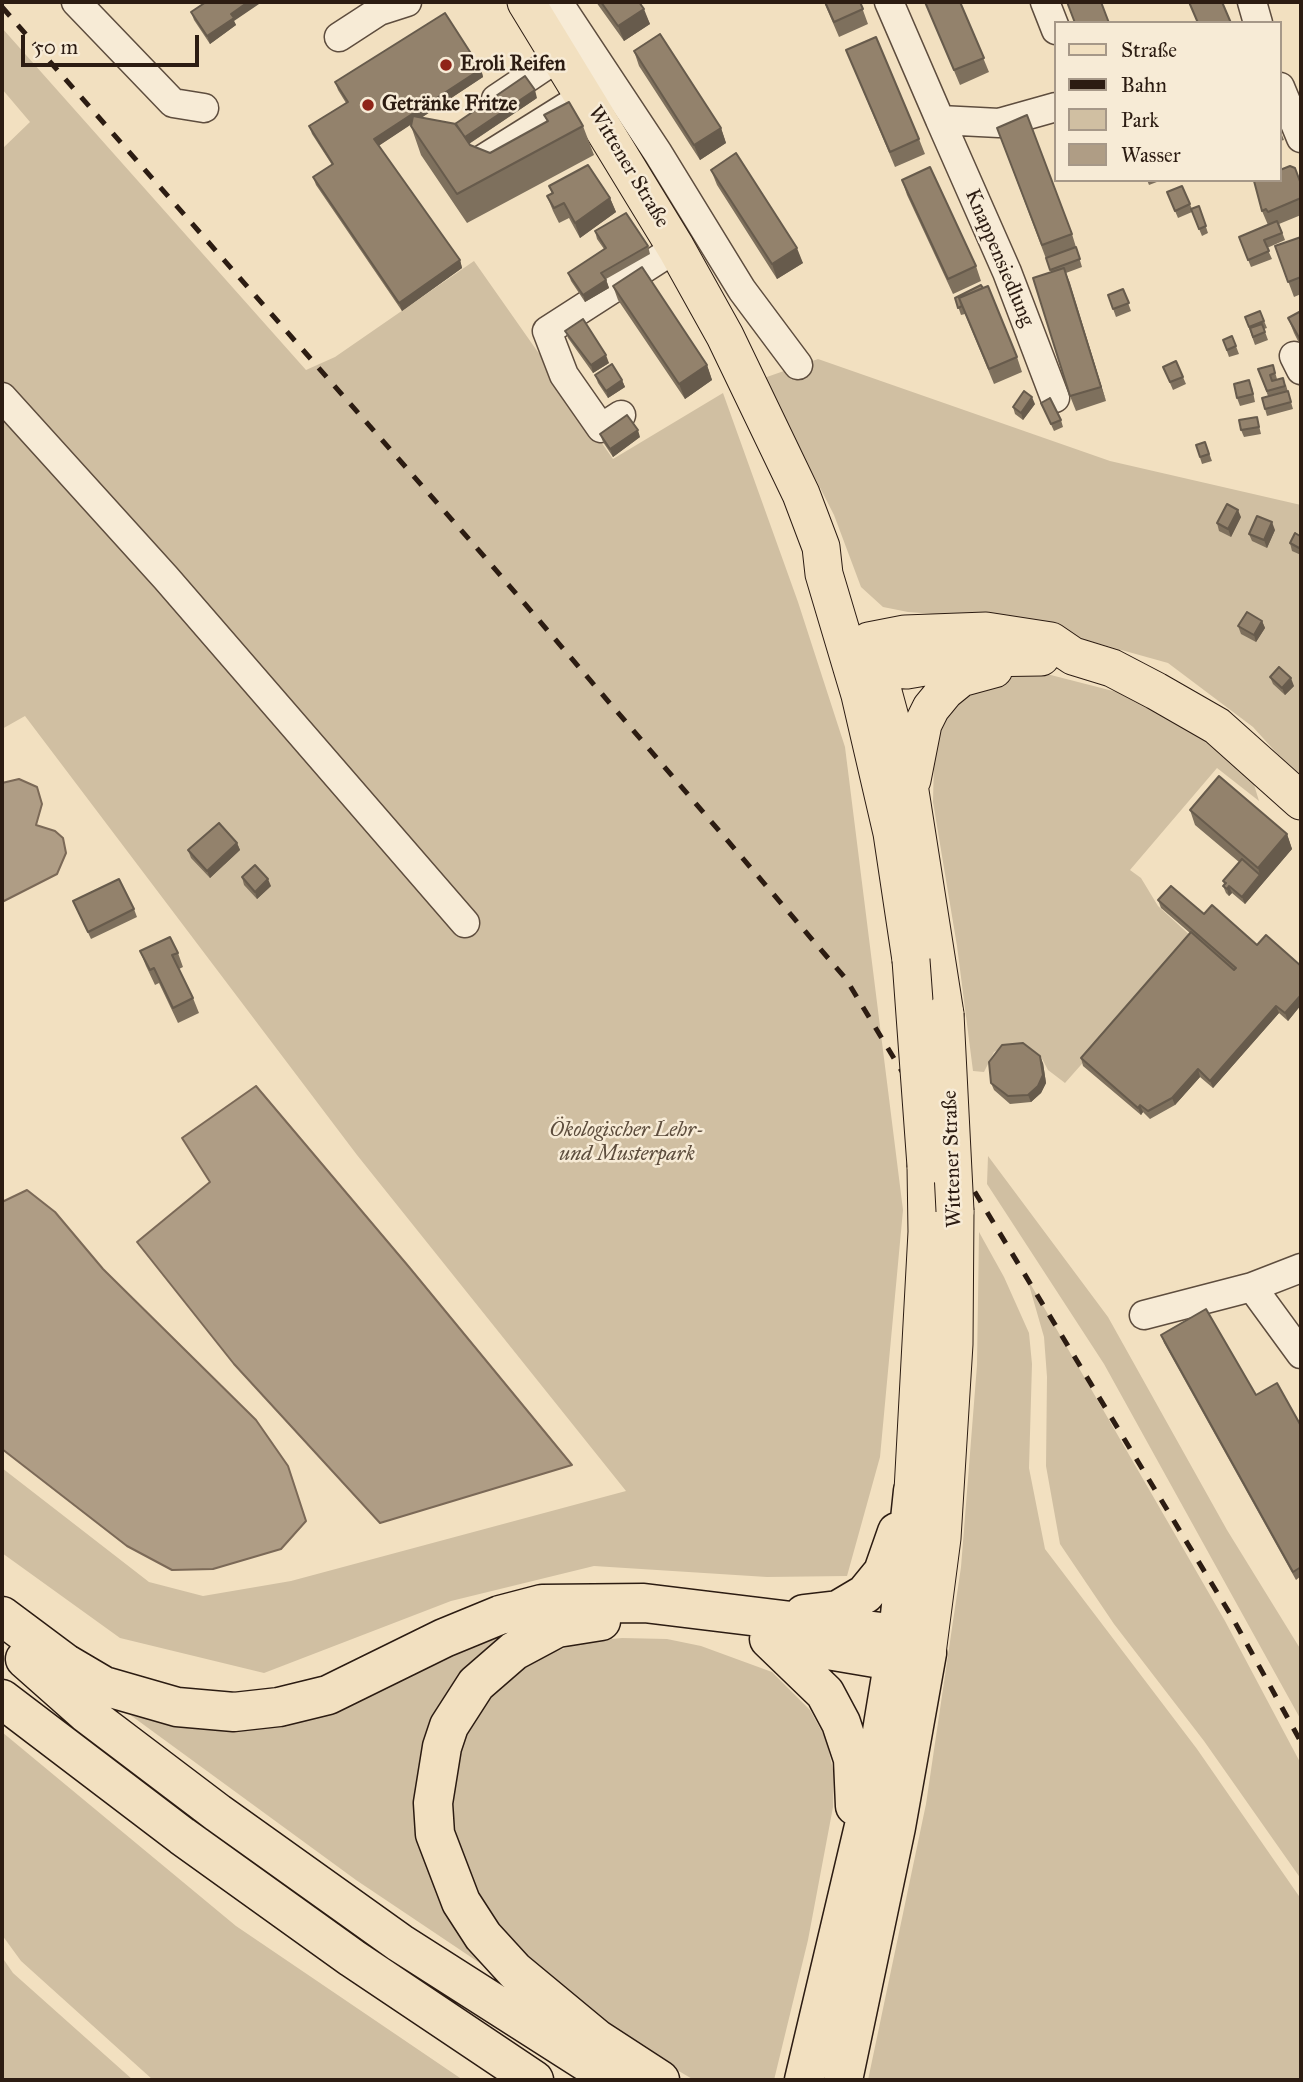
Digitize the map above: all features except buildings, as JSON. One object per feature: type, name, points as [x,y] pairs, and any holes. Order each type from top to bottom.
[{"type":"highway","points":[[660,2080],[558,2009],[514,1971],[483,1936],[461,1902],[435,1834],[433,1803],[442,1747],[449,1726],[476,1684],[514,1651],[557,1628],[614,1619],[770,1628],[838,1610],[865,1594],[883,1572],[913,1491]]},
{"type":"highway","points":[[843,2080],[896,1827],[913,1491]]},
{"type":"highway","points":[[2,1616],[65,1663],[104,1686],[177,1707],[234,1712],[278,1707],[328,1695],[500,1615],[542,1604],[644,1603],[770,1628],[906,1649]]},
{"type":"highway","points":[[770,1628],[825,1693],[841,1723],[853,1759],[856,1796],[852,1883]]},
{"type":"highway","points":[[2,1639],[86,1713],[218,1813],[400,1942],[615,2080]]},
{"type":"highway","points":[[804,2080],[906,1649]]},
{"type":"highway","points":[[2,1699],[182,1836],[352,1958],[534,2080]]},
{"type":"main road","name":"Wittener Straße","points":[[526,2],[561,56],[569,116],[676,248],[725,336],[801,494],[821,547],[839,567],[910,792],[945,1014],[952,1099],[955,1211],[954,1344],[942,1538],[906,1649]]},
{"type":"main road","points":[[866,659],[905,634],[986,631],[1051,641],[1073,656],[1112,668],[1217,726],[1301,800]]},
{"type":"main road","points":[[866,659],[907,670],[977,658],[1073,656]]},
{"type":"main road","points":[[910,792],[923,724],[945,691],[961,678],[1034,657]]},
{"type":"main road","name":"Wittener Straße","points":[[866,659],[911,960],[926,1166],[927,1233],[913,1491]]},
{"type":"street","points":[[76,2],[173,103],[204,107]]},
{"type":"street","points":[[339,37],[379,11],[407,2]]},
{"type":"street","name":"Wittener Straße","points":[[558,2],[658,153],[743,290],[798,365]]},
{"type":"street","name":"Knappensiedlung","points":[[889,2],[1007,272],[1055,398]]},
{"type":"street","points":[[1045,2],[1054,25]]},
{"type":"street","points":[[1252,2],[1257,21]]},
{"type":"street","points":[[474,114],[561,56]]},
{"type":"street","points":[[1282,92],[1301,138]]},
{"type":"street","points":[[940,120],[999,123],[1054,108]]},
{"type":"street","points":[[483,159],[569,116]]},
{"type":"street","points":[[621,415],[601,428],[564,375],[547,331],[676,248]]},
{"type":"street","points":[[725,336],[743,290]]},
{"type":"street","points":[[2,397],[166,578],[465,923]]},
{"type":"street","points":[[1144,1315],[1252,1287],[1301,1268]]},
{"type":"street","points":[[1252,1287],[1301,1354]]},
{"type":"green space","name":"Ökologischer Lehr- und Musterpark","points":[[2,28],[306,370],[335,357],[474,261],[613,459],[723,393],[798,602],[845,747],[903,1210],[880,1457],[847,1576],[767,1577],[594,1566],[451,1601],[264,1673],[120,1638],[2,1553],[2,1468],[149,1582],[203,1596],[291,1581],[626,1491],[357,1155],[25,716],[2,729],[2,149],[30,122],[2,89]]},
{"type":"green space","points":[[818,359],[1110,461],[1301,505],[1301,780],[1253,727],[1168,663],[1014,620],[908,612],[883,607],[861,587],[834,515],[764,378]]},
{"type":"green space","points":[[1043,673],[1148,700],[1249,768],[1259,801],[1217,768],[1130,870],[1141,878],[1158,906],[1193,938],[1065,1083],[1048,1070],[1040,1055],[1026,1045],[1011,1044],[994,1052],[984,1072],[973,1071],[957,946],[933,802],[934,760],[939,731],[950,709],[967,691],[1001,678]]},
{"type":"green space","points":[[988,1156],[1108,1317],[1227,1530],[1301,1650],[1301,1720],[1104,1364],[987,1184]]},
{"type":"green space","points":[[979,1232],[1004,1277],[1029,1333],[1032,1364],[1029,1468],[1045,1549],[1197,1749],[1301,1899],[1301,2080],[868,2080],[926,1804],[961,1567],[977,1365]]},
{"type":"green space","points":[[1027,1278],[1225,1621],[1301,1764],[1301,1879],[1204,1741],[1114,1624],[1060,1544],[1046,1466],[1047,1377],[1044,1337]]},
{"type":"green space","points":[[521,1617],[426,1802],[526,1994],[356,1880],[103,1695],[232,1718]]},
{"type":"green space","points":[[622,1638],[667,1639],[701,1646],[772,1672],[810,1710],[826,1739],[834,1774],[833,1807],[808,1940],[774,2080],[694,2080],[655,2057],[550,1980],[497,1924],[475,1891],[452,1827],[449,1805],[460,1746],[472,1719],[492,1694],[510,1676],[543,1656],[582,1642]]},
{"type":"green space","points":[[2,1732],[236,1926],[463,2080],[153,2080],[21,1961],[2,1935]]},
{"type":"green space","points":[[2,1957],[13,1973],[133,2080],[2,2080]]},
{"type":"water","points":[[19,779],[37,787],[42,804],[36,825],[55,831],[63,838],[66,853],[57,874],[2,902],[2,783]]},
{"type":"water","points":[[256,1086],[572,1465],[380,1523],[234,1364],[137,1242],[210,1182],[182,1138]]},
{"type":"water","points":[[27,1190],[55,1212],[103,1269],[256,1420],[288,1466],[306,1521],[281,1549],[213,1569],[172,1570],[127,1546],[2,1449],[2,1202]]},
{"type":"railway","points":[[2,7],[489,562],[846,979],[1232,1617],[1301,1742]]},
{"type":"place","name":"Eroli Reifen","points":[[446,65]]},
{"type":"place","name":"Getränke Fritze","points":[[368,105]]}]
